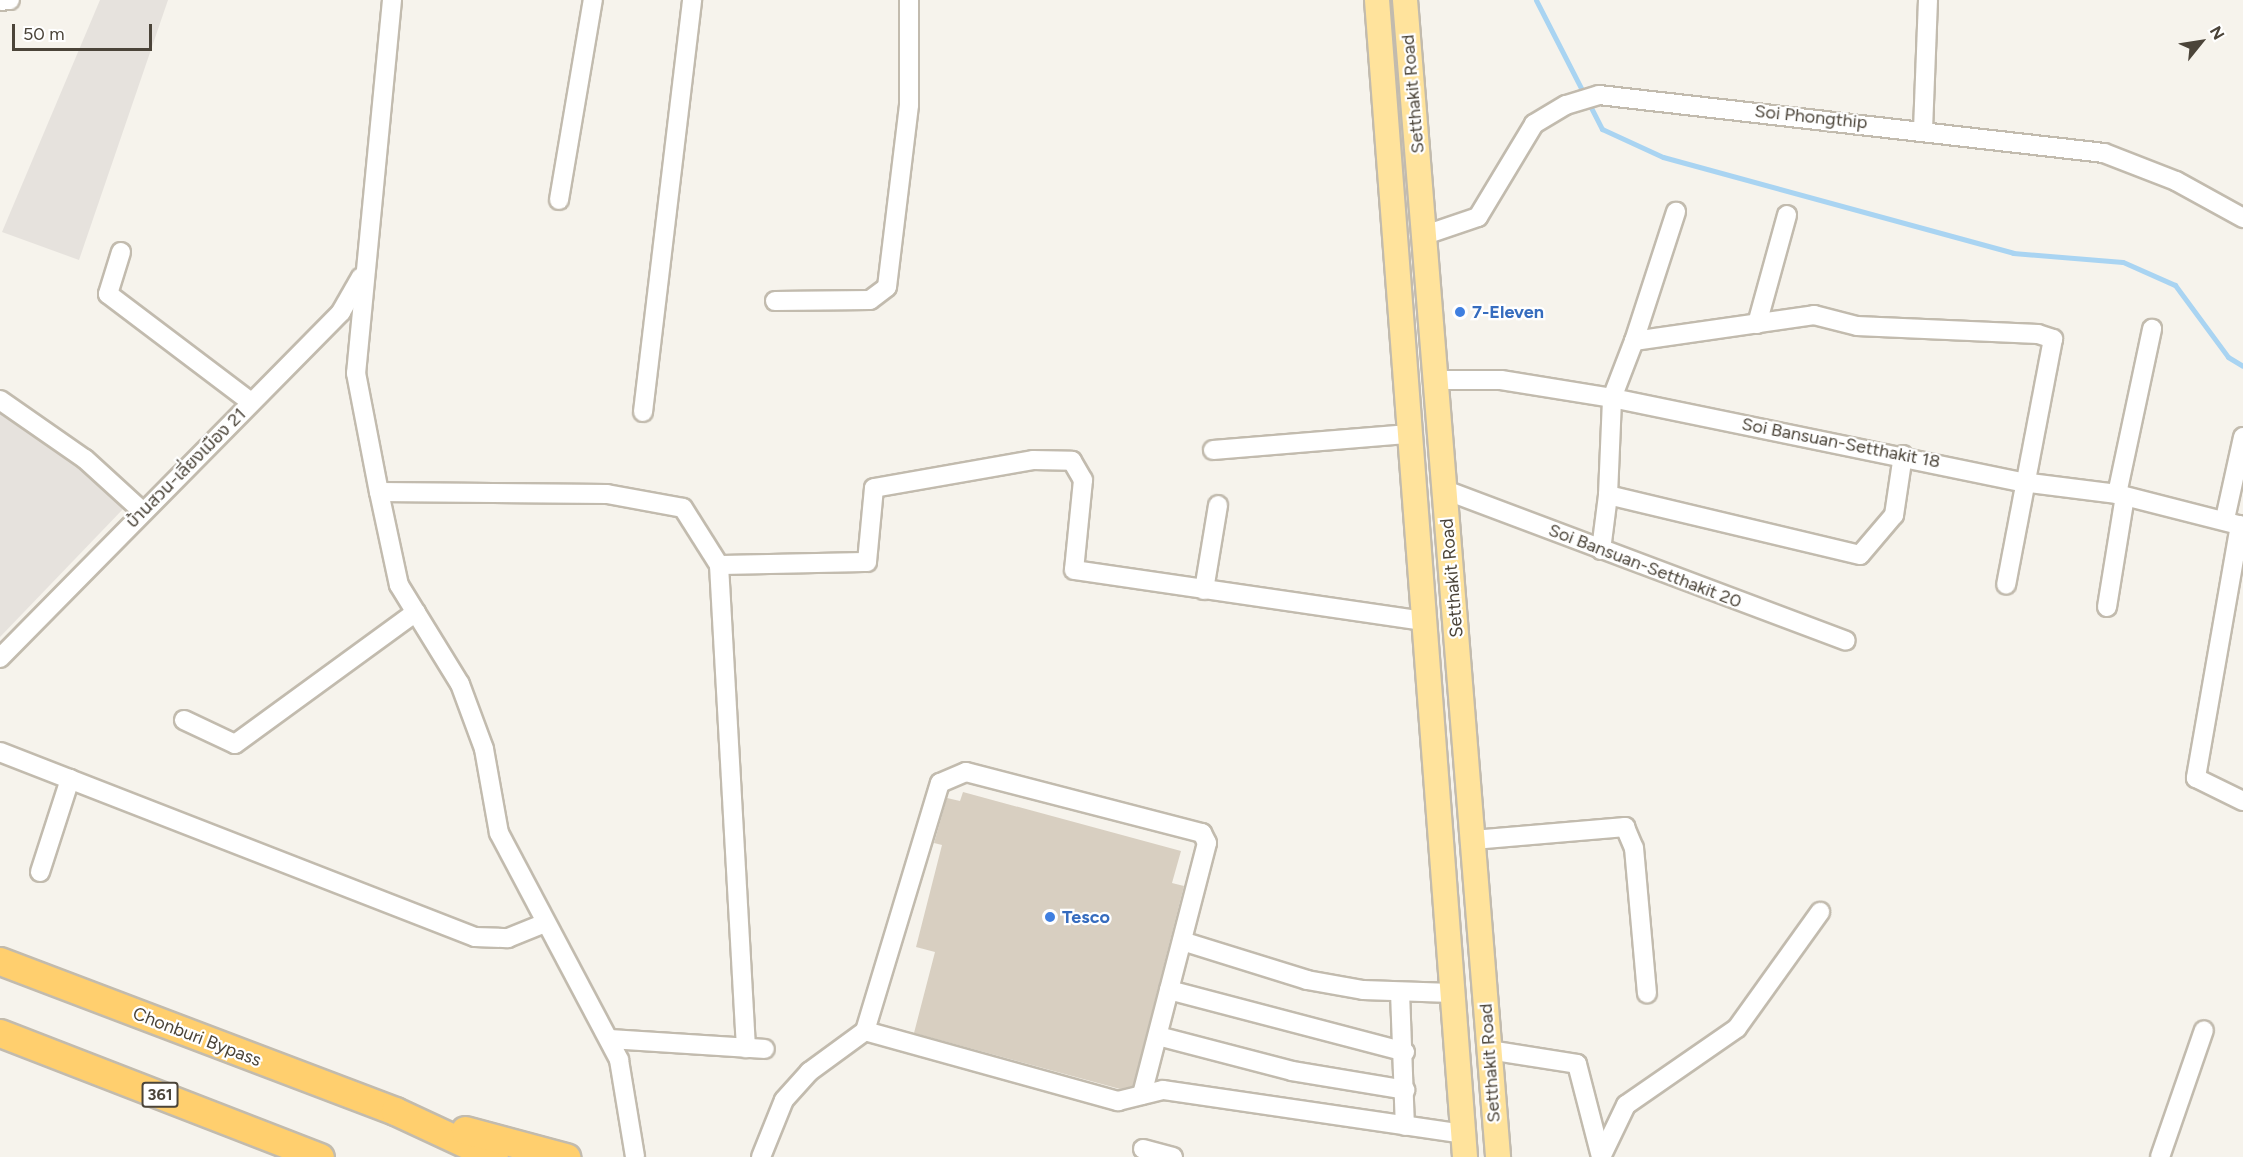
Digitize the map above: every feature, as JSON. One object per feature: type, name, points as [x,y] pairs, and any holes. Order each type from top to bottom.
[{"type":"highway","name":"Chonburi Bypass","points":[[0,961],[395,1111],[494,1157]]},
{"type":"highway","name":"361","points":[[0,1033],[320,1157]]},
{"type":"highway","name":"Chonburi Bypass","points":[[395,1111],[566,1157]]},
{"type":"main road","name":"Setthakit Road","points":[[1377,0],[1464,1145]]},
{"type":"main road","name":"Setthakit Road","points":[[1405,0],[1498,1157]]},
{"type":"main road","points":[[1440,842],[1473,840]]},
{"type":"street","points":[[0,2],[10,0]]},
{"type":"street","points":[[392,0],[364,271],[356,373],[379,492],[399,585],[460,684],[484,749],[499,833],[545,923],[611,1039],[635,1157]]},
{"type":"street","points":[[559,200],[593,0]]},
{"type":"street","points":[[644,412],[692,0]]},
{"type":"street","points":[[775,301],[870,300],[887,286],[909,105],[909,0]]},
{"type":"street","points":[[1923,129],[1928,0]]},
{"type":"street","name":"Soi Phongthip","points":[[1425,236],[1478,217],[1534,124],[1566,105],[1599,95],[1923,129],[2104,153],[2176,181],[2243,218]]},
{"type":"street","points":[[1601,550],[1608,495],[1612,398],[1634,342],[1676,213]]},
{"type":"street","points":[[1757,324],[1787,215]]},
{"type":"street","points":[[121,252],[108,294],[251,402]]},
{"type":"street","name":"บ้านสวน-เลี่ยงเมือง 21","points":[[0,658],[340,312],[364,271]]},
{"type":"street","points":[[1634,342],[1814,315],[1857,326],[2053,339],[2022,482],[2006,585]]},
{"type":"street","points":[[2107,607],[2121,495],[2151,329]]},
{"type":"street","name":"Soi Bansuan-Setthakit 18","points":[[1435,380],[1501,380],[1612,398],[1903,454],[2022,482],[2121,495],[2236,523]]},
{"type":"street","points":[[0,400],[85,459],[142,512]]},
{"type":"street","points":[[1213,450],[1409,434]]},
{"type":"street","points":[[2243,437],[2236,523],[2196,778],[2243,801]]},
{"type":"street","points":[[1608,495],[1860,555],[1894,514],[1903,454]]},
{"type":"street","points":[[719,565],[867,562],[874,488],[1032,460],[1072,461],[1083,480],[1074,570],[1423,621]]},
{"type":"street","name":"Soi Bansuan-Setthakit 20","points":[[1445,490],[1846,641]]},
{"type":"street","points":[[379,492],[607,494],[683,508],[719,565],[746,1048]]},
{"type":"street","points":[[1204,590],[1218,505]]},
{"type":"street","points":[[184,720],[235,744],[416,612]]},
{"type":"street","points":[[0,752],[476,937],[508,938],[545,923]]},
{"type":"street","points":[[761,1157],[784,1101],[808,1072],[865,1031],[940,783],[951,774],[966,772],[1202,833],[1207,843],[1142,1095]]},
{"type":"street","points":[[40,872],[70,779]]},
{"type":"street","points":[[1473,840],[1625,826],[1634,848],[1647,993]]},
{"type":"street","points":[[1601,1157],[1626,1105],[1737,1028],[1820,912]]},
{"type":"street","points":[[1182,941],[1307,980],[1400,992],[1452,993]]},
{"type":"street","points":[[1169,990],[1405,1052]]},
{"type":"street","points":[[1400,992],[1405,1052],[1405,1126]]},
{"type":"street","points":[[2160,1157],[2204,1030]]},
{"type":"street","points":[[865,1031],[1118,1101],[1163,1090],[1405,1126],[1464,1145]]},
{"type":"street","points":[[1158,1036],[1292,1071],[1405,1090]]},
{"type":"street","points":[[611,1039],[765,1049]]},
{"type":"street","points":[[1489,1050],[1577,1064],[1601,1157]]},
{"type":"street","points":[[1143,1149],[1173,1157]]},
{"type":"shaded area","points":[[100,0],[168,0],[79,260],[2,232]]},
{"type":"shaded area","points":[[0,409],[73,460],[125,507],[0,637]]},
{"type":"building","name":"Tesco","points":[[963,792],[1181,851],[1172,883],[1184,886],[1133,1086],[1120,1089],[914,1033],[935,952],[916,947],[942,845],[934,843],[947,798],[960,801]]},
{"type":"waterway","points":[[1536,0],[1602,129],[1663,157],[2013,253],[2123,262],[2175,285],[2228,357],[2243,366]]},
{"type":"place","name":"7-Eleven","points":[[1460,312]]},
{"type":"place","name":"Tesco","points":[[1050,917]]}]
